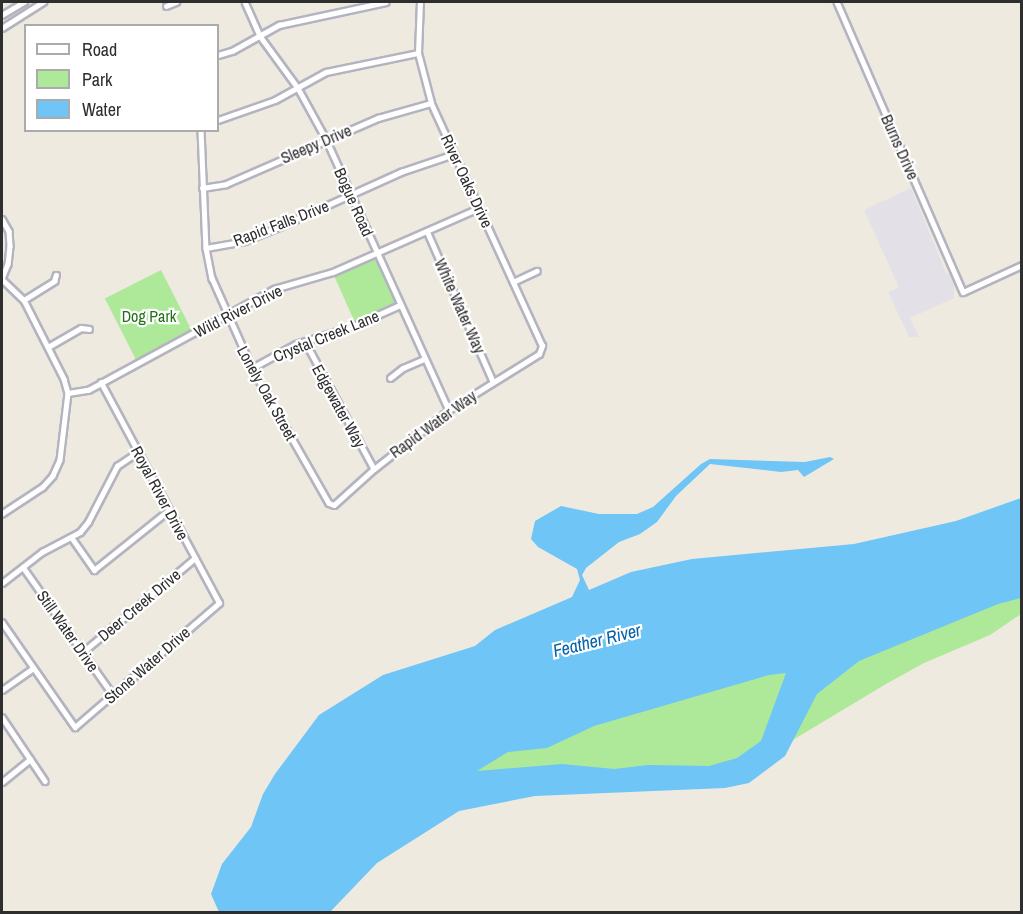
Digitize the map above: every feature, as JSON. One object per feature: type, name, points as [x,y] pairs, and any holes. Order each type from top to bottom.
[{"type":"street","points":[[2,15],[24,2]]},
{"type":"street","points":[[2,28],[43,2]]},
{"type":"street","points":[[166,6],[176,2]]},
{"type":"street","name":"Bogue Road","points":[[245,2],[260,36],[298,88],[326,139],[448,410]]},
{"type":"street","points":[[219,55],[279,25],[386,2]]},
{"type":"street","name":"River Oaks Drive","points":[[420,2],[418,53],[431,103],[542,346],[539,354]]},
{"type":"street","name":"Burns Drive","points":[[837,2],[963,292],[1022,265]]},
{"type":"street","points":[[219,120],[275,100],[326,72],[418,53]]},
{"type":"street","name":"Sleepy Drive","points":[[202,188],[225,184],[378,118],[431,103]]},
{"type":"street","name":"Lonely Oak Street","points":[[201,132],[206,248],[212,278],[226,315],[252,368],[328,503],[334,505]]},
{"type":"street","name":"Rapid Falls Drive","points":[[206,248],[244,241],[351,196],[401,172],[454,153]]},
{"type":"street","name":"Wild River Drive","points":[[68,393],[88,390],[274,289],[333,272],[479,208]]},
{"type":"street","points":[[2,219],[9,231],[10,246],[8,264],[2,279],[24,300],[68,393],[60,460],[53,476],[43,487],[2,514]]},
{"type":"street","name":"White Water Way","points":[[427,231],[493,381]]},
{"type":"street","points":[[513,282],[537,271]]},
{"type":"street","points":[[24,300],[54,281],[56,275]]},
{"type":"street","name":"Crystal Creek Lane","points":[[252,368],[296,344],[351,327],[400,305]]},
{"type":"street","points":[[48,347],[81,328],[89,329]]},
{"type":"street","name":"Edgewater Way","points":[[306,342],[374,469]]},
{"type":"street","name":"Rapid Water Way","points":[[334,505],[374,469],[448,410],[539,354]]},
{"type":"street","points":[[390,378],[403,368],[424,359]]},
{"type":"street","name":"Royal River Drive","points":[[101,383],[219,603]]},
{"type":"street","points":[[2,583],[42,552],[72,538],[88,522],[117,466],[138,452]]},
{"type":"street","points":[[72,538],[94,570],[169,510]]},
{"type":"street","name":"Deer Creek Drive","points":[[83,652],[195,558]]},
{"type":"street","name":"Still Water Drive","points":[[23,567],[113,695]]},
{"type":"street","name":"Stone Water Drive","points":[[33,668],[75,727],[219,603]]},
{"type":"street","points":[[2,622],[33,668],[2,690]]},
{"type":"street","points":[[2,717],[45,781]]},
{"type":"street","points":[[2,782],[30,759]]},
{"type":"shaded area","points":[[911,188],[946,273],[949,274],[954,285],[954,298],[910,318],[919,337],[909,337],[888,292],[899,287],[864,210]]},
{"type":"green space","points":[[377,254],[400,305],[356,325],[333,274]]},
{"type":"green space","name":"Dog Park","points":[[161,270],[194,334],[138,363],[105,299]]},
{"type":"green space","points":[[1021,589],[1021,614],[990,635],[924,663],[748,767],[459,782],[520,736]]},
{"type":"water","name":"Feather River","points":[[830,457],[834,459],[804,477],[798,470],[781,472],[710,464],[676,496],[657,522],[640,534],[619,542],[586,568],[582,575],[589,590],[631,572],[692,559],[854,544],[956,521],[1021,498],[1021,598],[998,604],[859,661],[817,694],[785,756],[749,783],[725,788],[535,796],[459,811],[377,863],[330,912],[219,912],[211,894],[222,864],[251,827],[263,794],[275,774],[319,715],[383,675],[475,646],[495,630],[572,597],[580,580],[577,569],[538,547],[531,539],[535,521],[561,506],[599,514],[637,514],[653,507],[701,464],[710,459],[805,462]],"holes":[[[786,673],[761,741],[737,758],[709,766],[648,765],[614,769],[562,764],[477,771],[508,752],[547,748],[594,726],[769,675]]]}]
